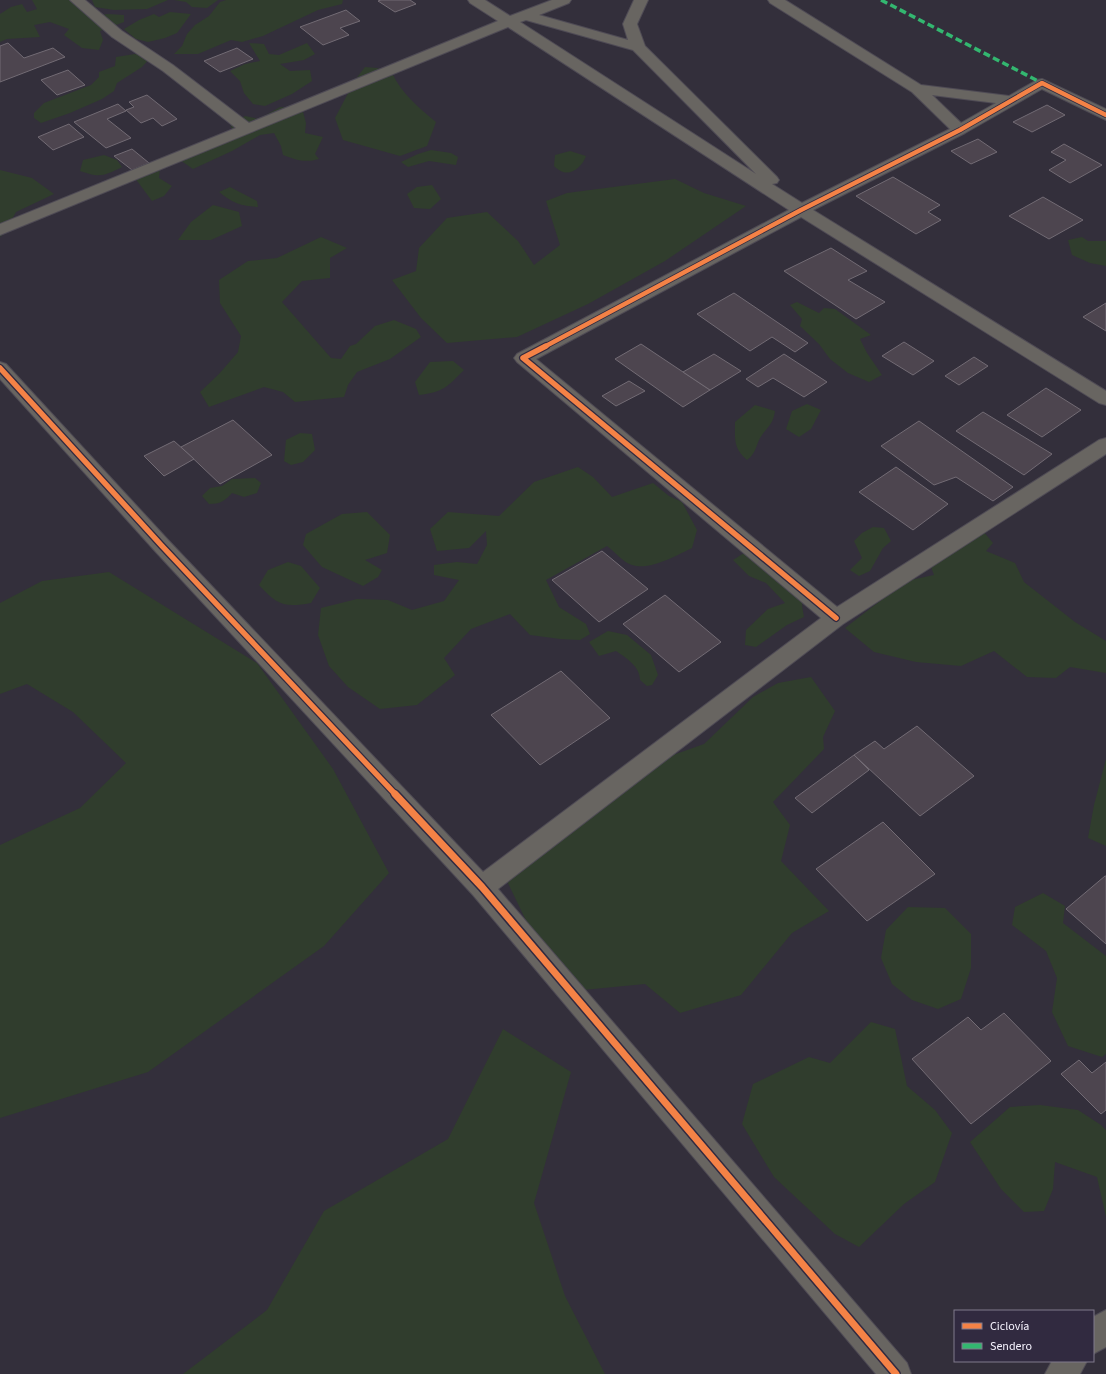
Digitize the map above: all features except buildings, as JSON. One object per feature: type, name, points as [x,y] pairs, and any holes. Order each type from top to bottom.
[{"type":"street","points":[[77,0],[117,34],[168,68],[247,129]]},
{"type":"street","points":[[475,0],[801,210],[1106,398]]},
{"type":"street","points":[[0,230],[564,0]]},
{"type":"street","points":[[641,0],[630,24],[638,48],[801,210]]},
{"type":"street","points":[[775,0],[917,90],[960,130]]},
{"type":"street","points":[[525,15],[638,48]]},
{"type":"street","points":[[836,618],[523,358],[801,210],[960,130],[1042,82],[1106,115]]},
{"type":"street","points":[[917,90],[1013,100]]},
{"type":"street","points":[[0,368],[162,546],[482,887],[896,1374]]},
{"type":"street","points":[[482,887],[836,618],[1105,447]]},
{"type":"street","points":[[1094,1338],[1106,1325]]},
{"type":"street","points":[[1060,1374],[1071,1362]]},
{"type":"green space","points":[[32,0],[83,0],[101,15],[124,15],[124,22],[100,31],[103,40],[99,50],[82,48],[64,35],[69,29],[50,22],[34,25],[40,37],[7,39],[0,42],[0,14],[11,7],[22,4],[27,12],[37,9]]},
{"type":"green space","points":[[92,0],[168,0],[147,9],[114,10],[95,7]]},
{"type":"green space","points":[[174,0],[218,0],[207,8],[192,7],[186,2]]},
{"type":"green space","points":[[226,0],[343,0],[342,4],[318,10],[263,36],[242,42],[231,40],[198,54],[174,54],[182,46],[187,34],[195,25],[209,16],[220,2]]},
{"type":"green space","points":[[170,12],[191,14],[177,33],[165,38],[148,42],[136,39],[124,29],[139,20],[154,14],[159,17]]},
{"type":"green space","points":[[249,43],[264,44],[269,54],[279,55],[307,43],[315,54],[304,60],[280,64],[290,71],[310,70],[312,81],[292,94],[265,106],[253,104],[244,93],[240,81],[230,71],[245,64],[260,61]]},
{"type":"green space","points":[[135,54],[151,57],[142,67],[117,83],[114,91],[102,99],[70,113],[41,123],[34,118],[34,113],[44,103],[91,85],[99,77],[99,72],[115,66],[116,57]]},
{"type":"green space","points":[[365,67],[377,68],[392,73],[406,94],[436,122],[427,146],[400,156],[343,140],[335,118],[355,80]]},
{"type":"green space","points":[[280,107],[302,108],[306,123],[305,133],[323,137],[315,154],[319,159],[309,161],[283,155],[281,146],[274,133],[260,135],[232,151],[193,169],[180,160],[233,131],[230,124],[245,116],[259,119]]},
{"type":"green space","points":[[431,150],[451,153],[458,157],[456,165],[429,161],[408,167],[401,162],[418,154]]},
{"type":"green space","points":[[570,151],[586,156],[583,163],[574,171],[567,173],[554,166],[555,155]]},
{"type":"green space","points":[[104,155],[117,160],[122,167],[102,175],[92,175],[80,171],[83,160]]},
{"type":"green space","points":[[160,168],[159,178],[172,186],[164,196],[152,201],[132,174]]},
{"type":"green space","points":[[0,170],[32,178],[54,194],[16,212],[11,221],[11,229],[0,237]]},
{"type":"green space","points":[[675,179],[704,193],[746,206],[665,261],[588,304],[517,337],[447,343],[421,318],[392,280],[416,271],[419,248],[447,218],[487,212],[518,241],[534,265],[560,245],[546,201],[567,193]]},
{"type":"green space","points":[[432,185],[441,199],[430,209],[414,208],[407,194],[417,187]]},
{"type":"green space","points":[[230,187],[257,201],[258,207],[237,203],[228,199],[219,192]]},
{"type":"green space","points":[[213,205],[239,212],[242,226],[211,240],[178,240],[191,222]]},
{"type":"green space","points":[[321,237],[347,248],[330,258],[330,278],[302,281],[282,302],[331,358],[341,359],[350,346],[356,344],[375,326],[394,320],[416,329],[421,337],[390,359],[357,372],[348,385],[344,397],[295,402],[283,392],[264,387],[209,407],[200,392],[219,374],[238,352],[241,336],[220,303],[219,280],[248,261],[277,258]]},
{"type":"green space","points":[[1082,237],[1088,241],[1106,241],[1106,266],[1090,263],[1072,255],[1068,240]]},
{"type":"green space","points":[[797,302],[819,313],[824,308],[835,309],[871,335],[860,339],[867,353],[882,375],[869,382],[848,373],[830,359],[819,344],[800,326],[802,319],[790,305]]},
{"type":"green space","points":[[453,361],[464,370],[444,388],[419,395],[415,382],[430,362]]},
{"type":"green space","points":[[807,404],[821,410],[811,429],[799,437],[786,429],[792,411]]},
{"type":"green space","points":[[755,405],[775,411],[771,423],[760,438],[754,453],[747,460],[742,456],[737,447],[735,438],[735,422]]},
{"type":"green space","points":[[300,433],[312,434],[315,450],[303,462],[291,465],[284,461],[286,440]]},
{"type":"green space","points":[[578,467],[593,477],[612,497],[653,483],[669,496],[682,502],[697,530],[692,548],[655,564],[639,566],[629,564],[607,546],[546,580],[559,607],[586,624],[590,634],[580,640],[530,635],[510,614],[471,629],[444,658],[455,675],[417,705],[380,709],[348,687],[329,666],[318,635],[321,608],[357,599],[388,600],[412,610],[444,601],[459,580],[434,575],[434,565],[457,562],[477,564],[487,545],[486,531],[469,548],[437,551],[430,529],[448,512],[499,516],[534,482]]},
{"type":"green space","points":[[255,478],[261,483],[257,493],[244,497],[232,493],[222,502],[213,504],[209,504],[202,496],[210,488],[222,486],[232,479]]},
{"type":"green space","points":[[367,512],[390,535],[387,553],[365,560],[382,570],[378,577],[363,586],[322,567],[303,545],[306,534],[342,514]]},
{"type":"green space","points":[[873,527],[884,528],[891,541],[883,548],[870,571],[859,576],[850,570],[862,558],[854,541],[862,533]]},
{"type":"green space","points":[[983,531],[993,543],[986,551],[1015,563],[1024,582],[1075,622],[1106,641],[1106,673],[1070,667],[1056,678],[1027,677],[994,651],[961,666],[916,662],[874,652],[845,628],[906,581],[934,575],[929,562]]},
{"type":"green space","points":[[744,553],[803,596],[802,606],[804,617],[787,625],[756,647],[745,645],[746,630],[768,609],[785,603],[766,583],[749,576],[733,560]]},
{"type":"green space","points":[[288,562],[301,566],[320,588],[311,603],[287,605],[276,601],[259,585],[268,570]]},
{"type":"green space","points":[[109,572],[257,663],[333,769],[389,873],[324,946],[148,1072],[0,1118],[0,845],[80,808],[126,763],[73,712],[27,684],[0,694],[0,603],[42,581]]},
{"type":"green space","points":[[608,631],[627,635],[651,655],[658,675],[652,685],[647,686],[640,680],[638,671],[635,667],[616,651],[599,656],[589,642]]},
{"type":"green space","points":[[811,677],[835,711],[823,737],[824,749],[773,802],[790,825],[781,861],[829,911],[792,933],[741,995],[680,1013],[645,984],[583,990],[535,939],[505,877],[659,760],[704,744],[753,697],[778,683]]},
{"type":"green space","points":[[1106,759],[1106,846],[1088,838],[1094,805]]},
{"type":"green space","points":[[1043,893],[1065,906],[1063,923],[1106,956],[1106,1054],[1102,1057],[1068,1046],[1052,1012],[1057,978],[1046,951],[1012,925],[1015,907]]},
{"type":"green space","points":[[908,907],[945,908],[971,934],[971,968],[961,999],[938,1009],[912,1000],[892,984],[881,958],[886,930]]},
{"type":"green space","points":[[871,1022],[895,1029],[907,1086],[935,1110],[952,1133],[935,1182],[904,1204],[859,1247],[835,1234],[774,1177],[742,1124],[753,1084],[809,1057],[830,1063]]},
{"type":"green space","points":[[503,1029],[571,1072],[534,1203],[565,1296],[605,1374],[183,1374],[267,1310],[324,1211],[448,1139]]},
{"type":"green space","points":[[1040,1105],[1078,1110],[1106,1130],[1106,1217],[1097,1177],[1055,1162],[1053,1189],[1044,1211],[1024,1212],[1001,1189],[970,1142],[1010,1107]]},
{"type":"marked path","points":[[881,0],[1042,83]]},
{"type":"cycle path","points":[[836,618],[523,358],[801,210],[960,130],[1042,83],[1106,115]]},
{"type":"cycle path","points":[[0,368],[162,546],[482,887],[896,1374]]}]
